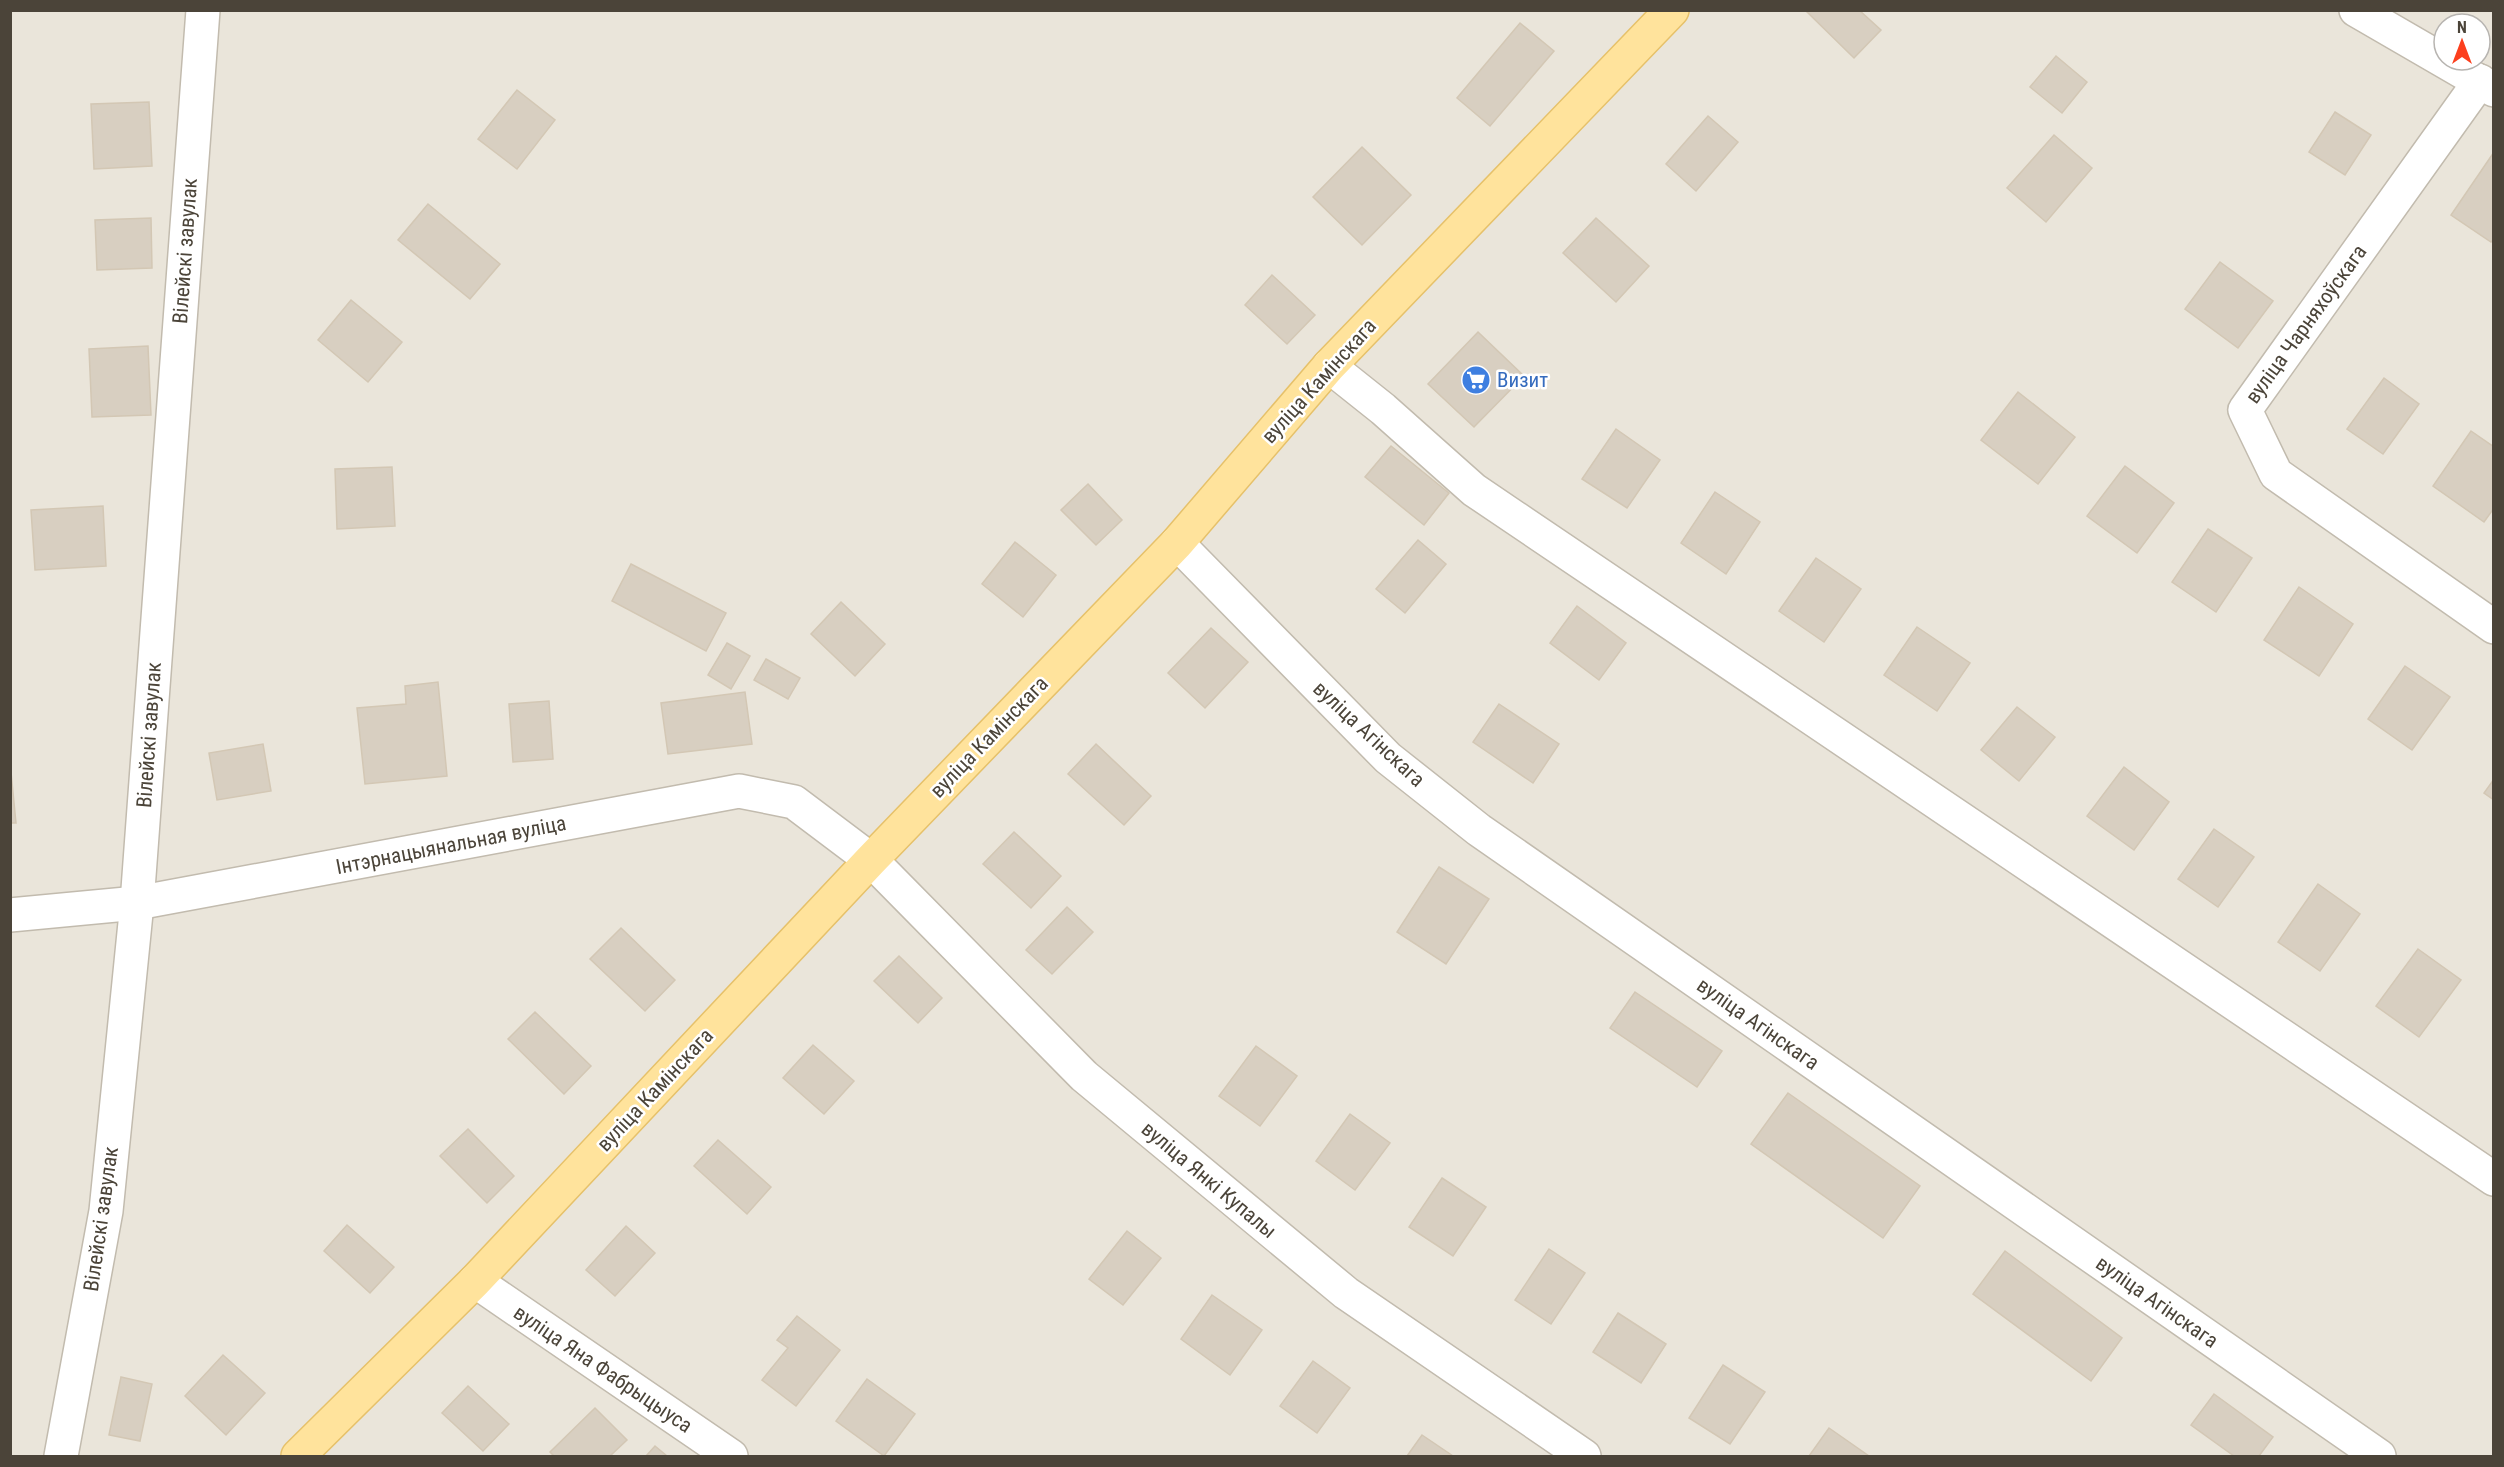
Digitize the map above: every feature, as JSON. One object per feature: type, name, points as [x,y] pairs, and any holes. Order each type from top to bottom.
[{"type":"main road","name":"вуліца Камінскага","points":[[298,1456],[475,1281],[871,860],[1177,543],[1329,366],[1672,10]]},
{"type":"street","name":"Вілейскі завулак","points":[[62,1456],[106,1211],[137,903],[203,10]]},
{"type":"street","points":[[2356,10],[2487,86]]},
{"type":"street","name":"вуліца Чарняхоўскага","points":[[2487,86],[2245,410],[2276,474],[2493,627]]},
{"type":"street","points":[[1329,366],[1383,409],[1474,490],[2493,1179]]},
{"type":"street","name":"вуліца Агінскага","points":[[1177,543],[1388,758],[1479,830],[2379,1456]]},
{"type":"street","name":"Інтэрнацыянальная вуліца","points":[[10,915],[137,903],[739,790],[794,802],[871,860]]},
{"type":"street","name":"вуліца Янкі Купалы","points":[[871,860],[1084,1076],[1346,1293],[1584,1456]]},
{"type":"street","name":"вуліца Яна Фабрыцыуса","points":[[475,1281],[731,1456]]},
{"type":"shaded area","points":[[11,11],[2493,11],[2493,1456],[11,1456]]},
{"type":"building","points":[[1805,10],[1859,10],[1881,30],[1854,58]]},
{"type":"building","points":[[1520,23],[1554,51],[1490,126],[1457,98]]},
{"type":"building","points":[[2056,56],[2087,82],[2062,113],[2030,87]]},
{"type":"building","points":[[517,90],[555,120],[517,169],[478,139]]},
{"type":"building","points":[[149,102],[152,166],[94,169],[91,104]]},
{"type":"building","points":[[2335,112],[2371,135],[2345,175],[2309,152]]},
{"type":"building","points":[[1708,116],[1738,142],[1696,191],[1666,164]]},
{"type":"building","points":[[2054,135],[2092,168],[2046,222],[2007,188]]},
{"type":"building","points":[[1362,147],[1411,195],[1362,245],[1313,197]]},
{"type":"building","points":[[2494,152],[2494,239],[2491,242],[2451,215]]},
{"type":"building","points":[[428,204],[500,264],[470,299],[398,240]]},
{"type":"building","points":[[151,218],[152,268],[97,270],[95,220]]},
{"type":"building","points":[[1596,218],[1649,266],[1616,302],[1563,253]]},
{"type":"building","points":[[2220,262],[2273,301],[2238,348],[2185,309]]},
{"type":"building","points":[[1272,275],[1315,315],[1287,344],[1245,305]]},
{"type":"building","points":[[351,300],[402,342],[368,382],[318,340]]},
{"type":"building","name":"Визит","points":[[1478,332],[1524,376],[1474,427],[1428,384]]},
{"type":"building","points":[[148,346],[151,415],[92,417],[89,349]]},
{"type":"building","points":[[2384,378],[2419,404],[2383,454],[2347,429]]},
{"type":"building","points":[[2018,392],[2075,437],[2038,484],[1981,440]]},
{"type":"building","points":[[1616,429],[1660,460],[1627,508],[1582,479]]},
{"type":"building","points":[[2471,431],[2494,447],[2494,508],[2484,522],[2433,486]]},
{"type":"building","points":[[1391,446],[1449,493],[1424,525],[1365,477]]},
{"type":"building","points":[[2125,466],[2174,503],[2137,553],[2087,516]]},
{"type":"building","points":[[392,467],[395,526],[337,529],[335,469]]},
{"type":"building","points":[[1088,484],[1122,520],[1096,545],[1061,510]]},
{"type":"building","points":[[1715,492],[1760,522],[1726,574],[1681,543]]},
{"type":"building","points":[[103,506],[106,566],[35,570],[31,510]]},
{"type":"building","points":[[2208,529],[2252,558],[2216,612],[2172,582]]},
{"type":"building","points":[[1418,540],[1446,564],[1405,613],[1376,589]]},
{"type":"building","points":[[1015,542],[1056,575],[1023,617],[982,584]]},
{"type":"building","points":[[1816,558],[1861,589],[1824,642],[1779,611]]},
{"type":"building","points":[[631,564],[726,613],[706,651],[612,601]]},
{"type":"building","points":[[2299,587],[2353,624],[2319,676],[2264,640]]},
{"type":"building","points":[[841,602],[885,644],[855,676],[811,634]]},
{"type":"building","points":[[1577,606],[1626,643],[1599,680],[1550,643]]},
{"type":"building","points":[[1917,627],[1970,663],[1937,711],[1884,675]]},
{"type":"building","points":[[1211,628],[1248,662],[1205,708],[1168,673]]},
{"type":"building","points":[[727,643],[750,656],[731,689],[708,675]]},
{"type":"building","points":[[766,659],[800,678],[788,699],[754,680]]},
{"type":"building","points":[[2405,666],[2450,697],[2412,750],[2368,719]]},
{"type":"building","points":[[438,682],[447,776],[365,784],[357,708],[406,704],[405,686]]},
{"type":"building","points":[[745,692],[752,744],[668,754],[661,703]]},
{"type":"building","points":[[549,701],[553,759],[513,762],[509,704]]},
{"type":"building","points":[[1499,704],[1559,744],[1533,783],[1473,742]]},
{"type":"building","points":[[2017,707],[2055,737],[2019,781],[1981,750]]},
{"type":"building","points":[[263,744],[271,791],[217,800],[209,753]]},
{"type":"building","points":[[1096,744],[1151,796],[1124,825],[1068,774]]},
{"type":"building","points":[[10,762],[16,823],[10,823]]},
{"type":"building","points":[[2124,767],[2169,802],[2134,850],[2087,816]]},
{"type":"building","points":[[2494,779],[2494,800],[2484,793]]},
{"type":"building","points":[[2214,829],[2254,857],[2218,907],[2178,879]]},
{"type":"building","points":[[1014,832],[1061,876],[1031,908],[983,864]]},
{"type":"building","points":[[1439,867],[1489,899],[1446,964],[1397,932]]},
{"type":"building","points":[[2318,884],[2360,914],[2320,971],[2278,942]]},
{"type":"building","points":[[1067,907],[1093,932],[1052,974],[1026,950]]},
{"type":"building","points":[[621,928],[675,980],[645,1011],[590,959]]},
{"type":"building","points":[[2418,949],[2461,980],[2419,1037],[2376,1006]]},
{"type":"building","points":[[899,956],[942,998],[918,1023],[874,981]]},
{"type":"building","points":[[1635,992],[1722,1051],[1697,1087],[1610,1028]]},
{"type":"building","points":[[535,1012],[591,1066],[564,1094],[508,1039]]},
{"type":"building","points":[[813,1045],[854,1081],[824,1114],[783,1078]]},
{"type":"building","points":[[1256,1046],[1297,1076],[1260,1126],[1219,1096]]},
{"type":"building","points":[[1788,1093],[1920,1186],[1883,1238],[1751,1144]]},
{"type":"building","points":[[1350,1114],[1390,1143],[1355,1190],[1316,1161]]},
{"type":"building","points":[[468,1129],[514,1176],[487,1203],[440,1156]]},
{"type":"building","points":[[718,1140],[771,1187],[747,1214],[694,1166]]},
{"type":"building","points":[[1442,1178],[1486,1207],[1453,1256],[1409,1227]]},
{"type":"building","points":[[347,1225],[394,1267],[370,1293],[324,1251]]},
{"type":"building","points":[[626,1226],[655,1253],[615,1296],[586,1270]]},
{"type":"building","points":[[1127,1231],[1161,1258],[1123,1305],[1089,1279]]},
{"type":"building","points":[[1549,1249],[1585,1273],[1551,1324],[1515,1300]]},
{"type":"building","points":[[2005,1251],[2122,1338],[2091,1381],[1973,1294]]},
{"type":"building","points":[[1212,1295],[1262,1330],[1230,1375],[1181,1339]]},
{"type":"building","points":[[1618,1313],[1666,1344],[1641,1383],[1593,1352]]},
{"type":"building","points":[[797,1316],[840,1350],[796,1406],[762,1380],[788,1348],[777,1340]]},
{"type":"building","points":[[223,1355],[265,1393],[226,1435],[185,1396]]},
{"type":"building","points":[[1313,1361],[1350,1388],[1317,1433],[1280,1406]]},
{"type":"building","points":[[1723,1365],[1765,1392],[1730,1444],[1689,1418]]},
{"type":"building","points":[[121,1377],[152,1384],[140,1441],[109,1435]]},
{"type":"building","points":[[867,1379],[915,1414],[884,1456],[836,1421]]},
{"type":"building","points":[[468,1386],[509,1424],[483,1451],[442,1413]]},
{"type":"building","points":[[2214,1394],[2273,1437],[2259,1456],[2234,1456],[2191,1425]]},
{"type":"building","points":[[595,1408],[627,1440],[610,1456],[554,1456],[550,1452]]},
{"type":"building","points":[[1829,1428],[1869,1456],[1809,1456]]},
{"type":"building","points":[[1422,1435],[1453,1456],[1407,1456]]},
{"type":"building","points":[[655,1446],[667,1456],[646,1456]]},
{"type":"place","name":"Визит","points":[[1476,380]]}]
